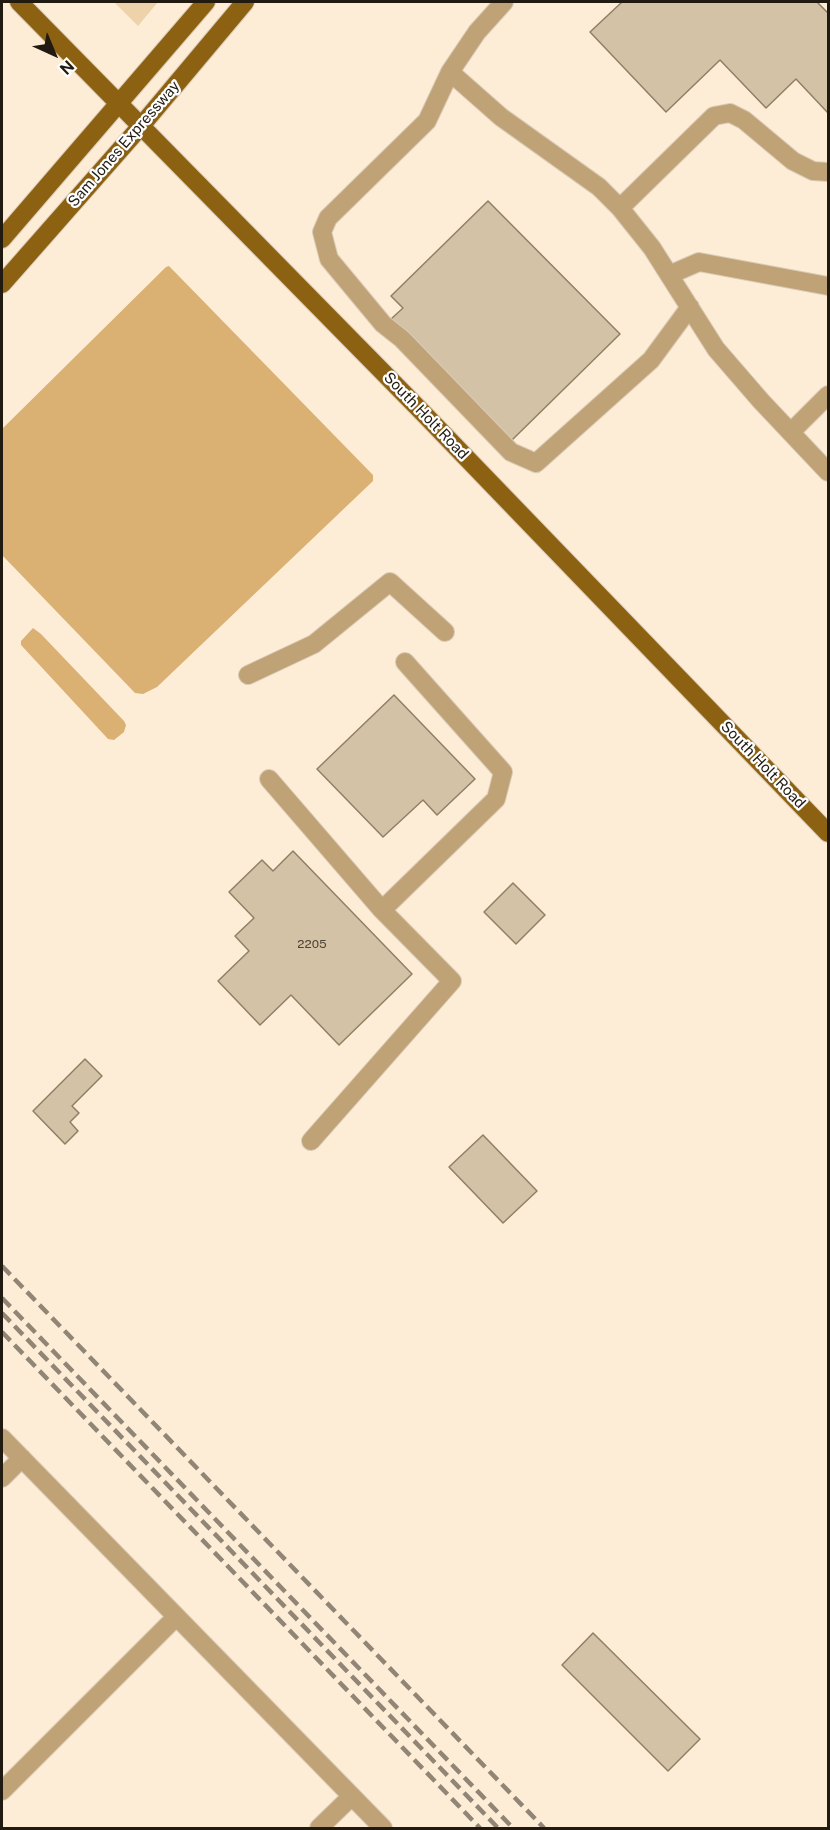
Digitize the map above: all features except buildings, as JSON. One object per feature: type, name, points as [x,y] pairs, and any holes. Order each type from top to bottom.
[{"type":"main road","name":"South Holt Road","points":[[19,2],[426,416],[828,833]]},
{"type":"main road","name":"Sam Jones Expressway","points":[[2,239],[206,2]]},
{"type":"main road","name":"Sam Jones Expressway","points":[[2,284],[141,126],[245,2]]},
{"type":"lane","points":[[504,2],[477,32],[450,72],[427,121],[328,218],[322,232],[329,259],[383,324],[402,339],[511,452],[536,463],[651,360],[690,308]]},
{"type":"lane","points":[[450,72],[501,117],[599,187],[620,208],[652,248],[716,349],[828,472]]},
{"type":"lane","points":[[620,208],[714,116],[730,113],[744,120],[794,161],[813,171],[828,172]]},
{"type":"lane","points":[[669,275],[699,262],[828,286]]},
{"type":"lane","points":[[791,432],[828,395]]},
{"type":"lane","points":[[248,675],[314,644],[390,582],[445,632]]},
{"type":"lane","points":[[382,910],[496,800],[503,772],[405,662]]},
{"type":"lane","points":[[269,779],[382,910],[452,981],[311,1141]]},
{"type":"lane","points":[[2,1437],[383,1828]]},
{"type":"lane","points":[[2,1478],[22,1458]]},
{"type":"lane","points":[[2,1791],[176,1617]]},
{"type":"lane","points":[[319,1828],[352,1796]]},
{"type":"shaded area","points":[[114,2],[158,2],[138,26]]},
{"type":"shaded area","points":[[169,266],[373,475],[373,481],[157,687],[143,694],[135,693],[2,555],[2,429]]},
{"type":"shaded area","points":[[33,628],[124,721],[126,725],[124,732],[114,740],[108,739],[21,645],[21,641]]},
{"type":"railway","points":[[2,1266],[544,1828]]},
{"type":"railway","points":[[2,1298],[513,1828]]},
{"type":"railway","points":[[2,1313],[498,1828]]},
{"type":"railway","points":[[2,1332],[480,1828]]}]
